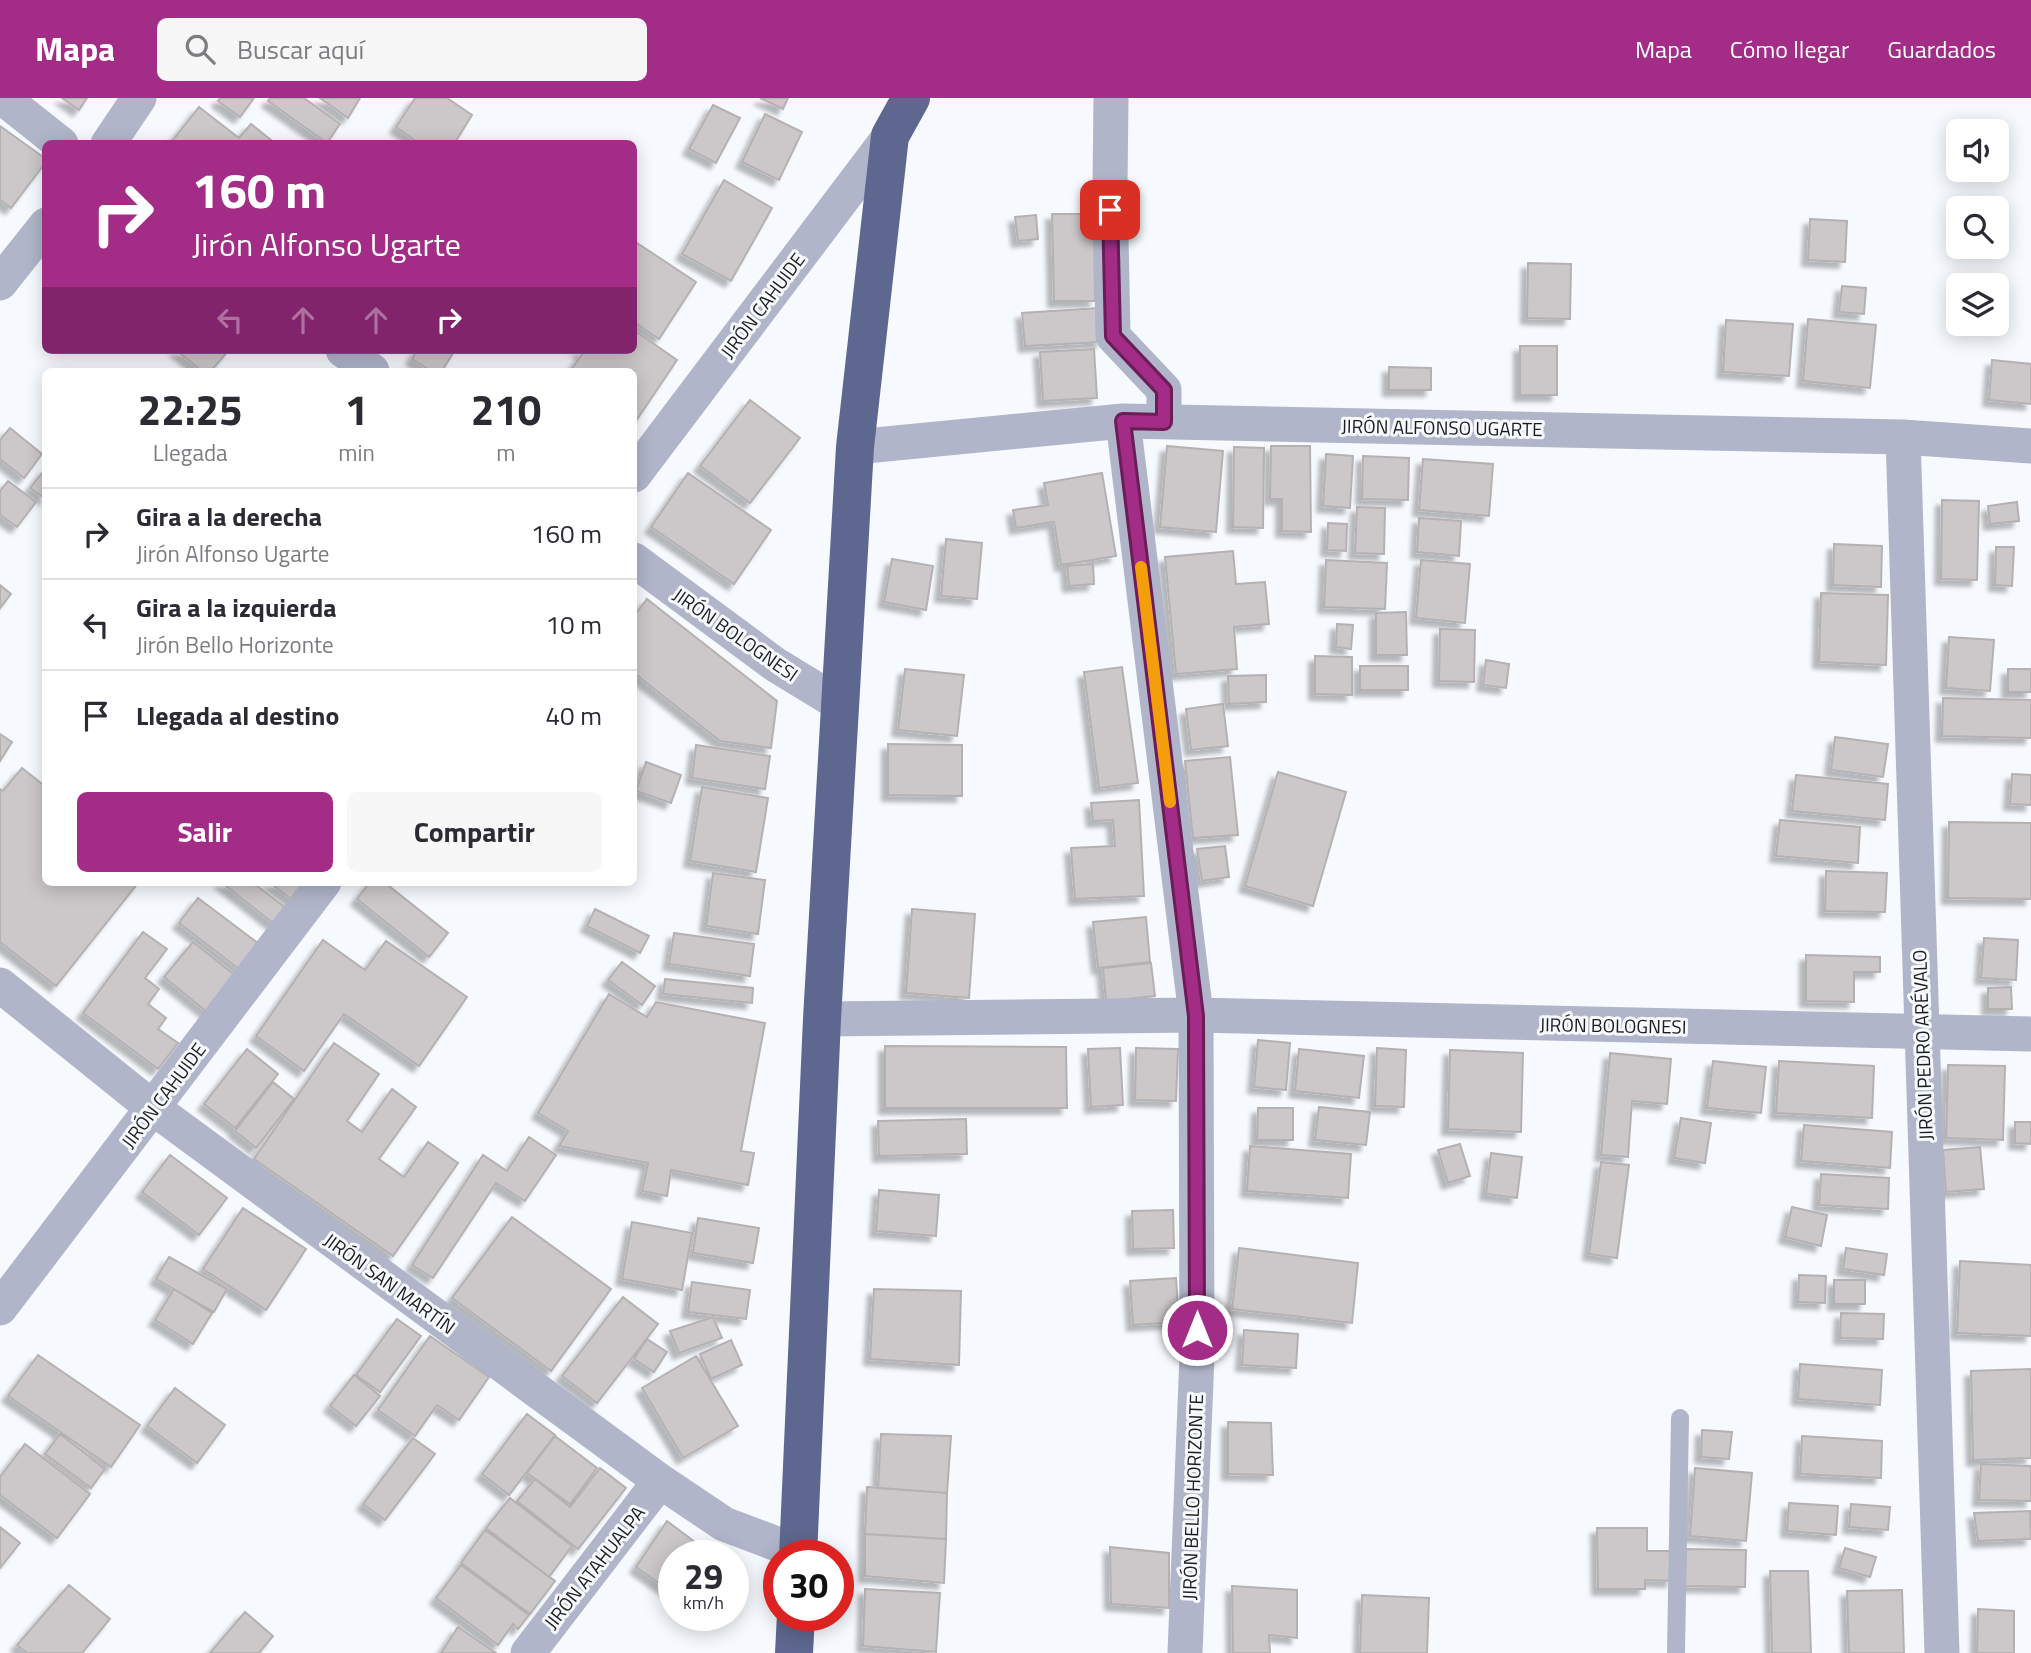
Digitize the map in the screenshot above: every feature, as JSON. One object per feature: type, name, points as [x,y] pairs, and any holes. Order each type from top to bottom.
[{"type":"highway","points":[[799,1540],[822,1019],[855,447],[890,136],[911,98]]},
{"type":"highway","points":[[794,1653],[795,1631]]},
{"type":"street","points":[[3,98],[56,140]]},
{"type":"street","points":[[111,140],[139,98]]},
{"type":"street","points":[[1111,98],[1113,336],[1164,390],[1164,422]]},
{"type":"street","name":"JIRÓN CAHUIDE","points":[[637,470],[890,136]]},
{"type":"street","points":[[0,283],[42,230]]},
{"type":"street","points":[[349,354],[368,368]]},
{"type":"street","name":"JIRÓN ALFONSO UGARTE","points":[[855,447],[1123,421],[1903,437],[2031,446]]},
{"type":"street","name":"JIRÓN BELLO HORIZONTE","points":[[1123,421],[1196,1016],[1197,1356],[1185,1653]]},
{"type":"street","name":"JIRÓN PEDRO ARÉVALO","points":[[1903,437],[1942,1653]]},
{"type":"street","name":"JIRÓN BOLOGNESI","points":[[637,562],[776,665],[840,704]]},
{"type":"street","name":"JIRÓN CAHUIDE","points":[[0,1308],[321,886]]},
{"type":"street","name":"JIRÓN SAN MARTÍN","points":[[0,985],[153,1108],[660,1481],[724,1524],[763,1540]]},
{"type":"street","name":"JIRÓN BOLOGNESI","points":[[822,1019],[1196,1016],[2031,1034]]},
{"type":"street","name":"JIRÓN ATAHUALPA","points":[[528,1653],[660,1481]]},
{"type":"lane","points":[[1676,1653],[1680,1418]]},
{"type":"building","points":[[62,98],[87,98],[79,110]]},
{"type":"building","points":[[220,98],[254,98],[240,117],[218,101]]},
{"type":"building","points":[[270,98],[304,98],[340,124],[329,140],[323,140],[268,101]]},
{"type":"building","points":[[320,98],[360,98],[348,118]]},
{"type":"building","points":[[415,98],[447,98],[472,115],[456,140],[414,140],[396,127]]},
{"type":"building","points":[[760,98],[788,98],[783,109]]},
{"type":"building","points":[[713,105],[740,118],[716,163],[689,149]]},
{"type":"building","points":[[199,107],[239,138],[251,124],[271,140],[173,140]]},
{"type":"building","points":[[765,114],[802,132],[779,180],[742,162]]},
{"type":"building","points":[[0,126],[42,156],[42,167],[11,208],[0,200]]},
{"type":"building","points":[[724,180],[772,208],[731,281],[682,254]]},
{"type":"building","points":[[1052,214],[1094,214],[1095,301],[1054,301]]},
{"type":"building","points":[[1036,215],[1038,239],[1018,241],[1015,217]]},
{"type":"building","points":[[1810,219],[1847,221],[1845,262],[1808,260]]},
{"type":"building","points":[[637,243],[696,282],[659,339],[637,324]]},
{"type":"building","points":[[1528,263],[1571,264],[1570,319],[1527,318]]},
{"type":"building","points":[[1842,286],[1866,288],[1864,314],[1839,312]]},
{"type":"building","points":[[1099,308],[1102,342],[1025,346],[1022,313]]},
{"type":"building","points":[[1808,319],[1876,325],[1870,388],[1803,381]]},
{"type":"building","points":[[1726,320],[1793,324],[1789,376],[1723,372]]},
{"type":"building","points":[[637,332],[677,360],[637,420],[637,368],[572,368],[582,354],[637,354]]},
{"type":"building","points":[[1520,346],[1557,346],[1557,395],[1520,395]]},
{"type":"building","points":[[1094,349],[1097,398],[1043,401],[1040,352]]},
{"type":"building","points":[[181,354],[226,354],[214,368],[198,368]]},
{"type":"building","points":[[415,354],[453,354],[444,368],[426,368],[412,359]]},
{"type":"building","points":[[1992,360],[2031,364],[2031,404],[1989,400]]},
{"type":"building","points":[[1389,367],[1431,368],[1431,390],[1389,390]]},
{"type":"building","points":[[750,400],[800,438],[750,503],[700,466]]},
{"type":"building","points":[[10,428],[42,454],[24,478],[0,459],[0,440]]},
{"type":"building","points":[[1167,446],[1223,451],[1216,532],[1160,527]]},
{"type":"building","points":[[1271,446],[1310,446],[1311,532],[1282,531],[1282,499],[1270,499]]},
{"type":"building","points":[[1234,447],[1264,448],[1263,528],[1233,527]]},
{"type":"building","points":[[1326,454],[1353,456],[1350,508],[1323,506]]},
{"type":"building","points":[[1363,456],[1409,458],[1408,500],[1362,499]]},
{"type":"building","points":[[1423,459],[1493,464],[1489,516],[1419,510]]},
{"type":"building","points":[[42,473],[42,496],[30,488]]},
{"type":"building","points":[[688,473],[771,530],[734,584],[651,527]]},
{"type":"building","points":[[1102,473],[1116,556],[1061,565],[1054,522],[1016,528],[1013,510],[1048,505],[1044,483]]},
{"type":"building","points":[[8,481],[36,502],[17,527],[0,515],[0,491]]},
{"type":"building","points":[[1942,500],[1979,501],[1977,580],[1941,579]]},
{"type":"building","points":[[2017,502],[2019,521],[1990,524],[1988,506]]},
{"type":"building","points":[[1357,507],[1385,508],[1384,554],[1355,553]]},
{"type":"building","points":[[1419,518],[1461,521],[1459,556],[1417,552]]},
{"type":"building","points":[[1328,523],[1347,524],[1346,551],[1327,550]]},
{"type":"building","points":[[946,539],[982,543],[977,599],[941,596]]},
{"type":"building","points":[[1834,544],[1882,546],[1881,587],[1833,585]]},
{"type":"building","points":[[1996,547],[2014,547],[2012,586],[1995,585]]},
{"type":"building","points":[[1233,551],[1236,584],[1265,582],[1269,624],[1234,627],[1237,669],[1176,674],[1165,557]]},
{"type":"building","points":[[892,559],[933,566],[926,610],[884,602]]},
{"type":"building","points":[[1326,560],[1387,563],[1385,609],[1324,607]]},
{"type":"building","points":[[1421,560],[1470,564],[1465,623],[1416,618]]},
{"type":"building","points":[[1093,564],[1094,584],[1069,586],[1067,566]]},
{"type":"building","points":[[0,585],[11,594],[0,608]]},
{"type":"building","points":[[1821,593],[1888,595],[1886,665],[1819,662]]},
{"type":"building","points":[[647,599],[777,701],[771,748],[720,741],[637,675],[637,612]]},
{"type":"building","points":[[1406,612],[1407,655],[1376,655],[1376,613]]},
{"type":"building","points":[[1337,624],[1353,625],[1351,649],[1336,647]]},
{"type":"building","points":[[1440,629],[1475,630],[1474,682],[1439,681]]},
{"type":"building","points":[[1949,637],[1994,640],[1990,691],[1946,688]]},
{"type":"building","points":[[1315,656],[1352,657],[1352,695],[1315,694]]},
{"type":"building","points":[[1486,660],[1509,664],[1506,688],[1483,685]]},
{"type":"building","points":[[1360,666],[1408,666],[1408,690],[1360,690]]},
{"type":"building","points":[[1122,667],[1138,783],[1099,788],[1084,672]]},
{"type":"building","points":[[905,669],[964,675],[957,736],[898,730]]},
{"type":"building","points":[[2008,669],[2031,669],[2031,692],[2008,692]]},
{"type":"building","points":[[1266,675],[1266,702],[1229,704],[1228,676]]},
{"type":"building","points":[[1943,698],[2031,700],[2031,738],[1942,736]]},
{"type":"building","points":[[1223,704],[1228,746],[1191,750],[1186,709]]},
{"type":"building","points":[[0,734],[12,742],[0,761]]},
{"type":"building","points":[[1835,737],[1888,744],[1883,777],[1831,770]]},
{"type":"building","points":[[888,744],[962,745],[962,796],[888,795]]},
{"type":"building","points":[[696,745],[770,756],[765,789],[692,778]]},
{"type":"building","points":[[1230,757],[1238,835],[1193,838],[1185,761]]},
{"type":"building","points":[[646,762],[681,775],[671,803],[637,791]]},
{"type":"building","points":[[22,768],[42,784],[42,886],[136,886],[56,986],[0,942],[0,789],[3,791]]},
{"type":"building","points":[[1278,772],[1346,792],[1313,906],[1245,886]]},
{"type":"building","points":[[2012,774],[2031,775],[2031,805],[2010,804]]},
{"type":"building","points":[[1796,775],[1888,784],[1885,820],[1792,811]]},
{"type":"building","points":[[702,787],[768,798],[756,872],[690,861]]},
{"type":"building","points":[[1139,800],[1144,896],[1075,899],[1071,848],[1115,846],[1113,820],[1093,821],[1091,803]]},
{"type":"building","points":[[1780,820],[1860,827],[1858,863],[1776,856]]},
{"type":"building","points":[[1949,822],[2031,823],[2031,899],[1948,898]]},
{"type":"building","points":[[1225,846],[1229,877],[1202,881],[1197,849]]},
{"type":"building","points":[[1826,871],[1887,873],[1885,912],[1825,911]]},
{"type":"building","points":[[713,873],[765,880],[758,934],[706,926]]},
{"type":"building","points":[[226,886],[257,886],[286,908],[274,924]]},
{"type":"building","points":[[274,886],[309,886],[296,903]]},
{"type":"building","points":[[367,886],[389,886],[448,933],[429,957],[357,899]]},
{"type":"building","points":[[198,898],[259,944],[240,970],[179,923]]},
{"type":"building","points":[[595,909],[649,936],[640,953],[587,926]]},
{"type":"building","points":[[912,909],[975,914],[969,998],[906,993]]},
{"type":"building","points":[[1146,917],[1150,962],[1098,968],[1093,922]]},
{"type":"building","points":[[143,932],[167,949],[145,978],[159,989],[148,1004],[166,1018],[158,1029],[178,1043],[158,1069],[83,1013]]},
{"type":"building","points":[[674,933],[754,944],[750,976],[669,964]]},
{"type":"building","points":[[1984,938],[2018,940],[2016,980],[1981,978]]},
{"type":"building","points":[[323,940],[365,970],[386,941],[467,997],[419,1066],[344,1014],[304,1071],[256,1036]]},
{"type":"building","points":[[193,942],[236,976],[207,1012],[164,977]]},
{"type":"building","points":[[1806,955],[1880,957],[1880,972],[1854,972],[1854,1002],[1806,1001]]},
{"type":"building","points":[[622,962],[655,986],[642,1005],[608,980]]},
{"type":"building","points":[[1151,963],[1155,996],[1106,1001],[1103,968]]},
{"type":"building","points":[[665,979],[753,988],[752,1003],[663,994]]},
{"type":"building","points":[[2011,987],[2012,1009],[1988,1009],[1988,988]]},
{"type":"building","points":[[609,994],[647,1017],[656,1002],[765,1023],[741,1151],[754,1153],[748,1185],[671,1170],[667,1196],[642,1191],[648,1163],[559,1146],[568,1131],[538,1113]]},
{"type":"building","points":[[1258,1040],[1290,1043],[1286,1090],[1254,1087]]},
{"type":"building","points":[[334,1043],[379,1074],[347,1121],[362,1132],[392,1089],[416,1107],[379,1159],[404,1177],[428,1142],[458,1163],[393,1256],[254,1159]]},
{"type":"building","points":[[885,1046],[1066,1047],[1067,1108],[885,1108]]},
{"type":"building","points":[[1120,1048],[1123,1105],[1091,1107],[1088,1049]]},
{"type":"building","points":[[1136,1048],[1178,1049],[1176,1101],[1135,1100]]},
{"type":"building","points":[[1377,1048],[1406,1050],[1404,1107],[1375,1106]]},
{"type":"building","points":[[247,1049],[278,1074],[235,1128],[204,1104]]},
{"type":"building","points":[[1299,1049],[1364,1056],[1359,1098],[1295,1091]]},
{"type":"building","points":[[1450,1050],[1523,1053],[1521,1132],[1448,1129]]},
{"type":"building","points":[[1610,1053],[1671,1059],[1667,1104],[1632,1101],[1628,1157],[1601,1155]]},
{"type":"building","points":[[1713,1061],[1766,1067],[1761,1113],[1707,1108]]},
{"type":"building","points":[[1779,1061],[1874,1066],[1872,1118],[1776,1113]]},
{"type":"building","points":[[1948,1065],[2005,1066],[2003,1140],[1946,1138]]},
{"type":"building","points":[[273,1082],[294,1099],[256,1148],[235,1131]]},
{"type":"building","points":[[1319,1107],[1370,1112],[1366,1145],[1315,1140]]},
{"type":"building","points":[[1258,1108],[1293,1108],[1293,1140],[1257,1140]]},
{"type":"building","points":[[1681,1118],[1711,1123],[1705,1163],[1674,1158]]},
{"type":"building","points":[[966,1119],[967,1154],[879,1156],[878,1121]]},
{"type":"building","points":[[2015,1122],[2031,1122],[2031,1144],[2015,1143]]},
{"type":"building","points":[[1804,1125],[1892,1132],[1890,1168],[1801,1161]]},
{"type":"building","points":[[529,1137],[556,1155],[525,1201],[496,1183],[433,1278],[412,1265],[483,1155],[507,1171]]},
{"type":"building","points":[[1460,1144],[1470,1176],[1448,1183],[1438,1150]]},
{"type":"building","points":[[1250,1146],[1351,1154],[1348,1198],[1247,1191]]},
{"type":"building","points":[[1980,1147],[1984,1189],[1946,1192],[1943,1150]]},
{"type":"building","points":[[1491,1153],[1522,1157],[1517,1198],[1486,1194]]},
{"type":"building","points":[[170,1155],[227,1198],[199,1235],[142,1192]]},
{"type":"building","points":[[1601,1162],[1629,1165],[1617,1258],[1589,1254]]},
{"type":"building","points":[[1821,1174],[1889,1178],[1888,1209],[1819,1205]]},
{"type":"building","points":[[879,1190],[939,1195],[936,1236],[876,1231]]},
{"type":"building","points":[[1792,1207],[1827,1215],[1821,1246],[1785,1237]]},
{"type":"building","points":[[243,1208],[306,1249],[266,1310],[203,1269]]},
{"type":"building","points":[[1173,1210],[1174,1248],[1133,1249],[1132,1211]]},
{"type":"building","points":[[512,1217],[611,1289],[551,1371],[452,1298]]},
{"type":"building","points":[[698,1218],[759,1228],[753,1263],[693,1253]]},
{"type":"building","points":[[632,1222],[692,1233],[682,1290],[622,1279]]},
{"type":"building","points":[[1239,1248],[1358,1263],[1352,1323],[1232,1309]]},
{"type":"building","points":[[1846,1248],[1887,1254],[1884,1275],[1843,1269]]},
{"type":"building","points":[[169,1257],[227,1289],[214,1312],[156,1279]]},
{"type":"building","points":[[1960,1261],[2031,1265],[2031,1336],[1957,1333]]},
{"type":"building","points":[[1799,1275],[1826,1276],[1825,1303],[1798,1302]]},
{"type":"building","points":[[1176,1278],[1179,1322],[1133,1325],[1130,1281]]},
{"type":"building","points":[[1834,1280],[1865,1280],[1865,1304],[1834,1304]]},
{"type":"building","points":[[692,1282],[750,1290],[746,1319],[688,1312]]},
{"type":"building","points":[[174,1289],[212,1313],[193,1344],[155,1320]]},
{"type":"building","points":[[874,1289],[961,1291],[959,1365],[870,1359]]},
{"type":"building","points":[[623,1297],[658,1324],[597,1403],[562,1376]]},
{"type":"building","points":[[1841,1313],[1884,1314],[1883,1339],[1840,1338]]},
{"type":"building","points":[[713,1317],[722,1338],[679,1353],[670,1331]]},
{"type":"building","points":[[397,1319],[421,1336],[380,1392],[356,1375]]},
{"type":"building","points":[[1244,1330],[1298,1334],[1296,1368],[1242,1365]]},
{"type":"building","points":[[430,1336],[489,1377],[459,1420],[437,1405],[415,1436],[378,1410]]},
{"type":"building","points":[[647,1339],[667,1352],[654,1372],[634,1359]]},
{"type":"building","points":[[731,1340],[742,1365],[711,1379],[700,1354]]},
{"type":"building","points":[[38,1355],[140,1425],[111,1467],[8,1396]]},
{"type":"building","points":[[696,1356],[738,1426],[683,1458],[642,1388]]},
{"type":"building","points":[[1800,1364],[1882,1370],[1880,1405],[1798,1399]]},
{"type":"building","points":[[2031,1369],[2031,1458],[1973,1460],[1971,1371]]},
{"type":"building","points":[[354,1375],[380,1396],[356,1426],[330,1406]]},
{"type":"building","points":[[175,1388],[225,1425],[197,1463],[147,1426]]},
{"type":"building","points":[[527,1414],[555,1435],[509,1495],[482,1474]]},
{"type":"building","points":[[1228,1422],[1271,1423],[1273,1475],[1228,1474]]},
{"type":"building","points":[[1702,1430],[1732,1432],[1729,1459],[1701,1457]]},
{"type":"building","points":[[60,1434],[105,1469],[91,1488],[45,1454]]},
{"type":"building","points":[[881,1434],[951,1436],[947,1493],[878,1488]]},
{"type":"building","points":[[555,1436],[597,1468],[570,1504],[527,1473]]},
{"type":"building","points":[[1802,1436],[1882,1441],[1881,1478],[1800,1474]]},
{"type":"building","points":[[413,1438],[435,1454],[385,1520],[363,1504]]},
{"type":"building","points":[[25,1444],[90,1494],[57,1538],[0,1495],[0,1477]]},
{"type":"building","points":[[1981,1464],[2031,1466],[2031,1501],[1979,1500]]},
{"type":"building","points":[[600,1468],[626,1488],[578,1549],[517,1501],[535,1479],[570,1507]]},
{"type":"building","points":[[1695,1468],[1752,1473],[1746,1541],[1690,1536]]},
{"type":"building","points":[[867,1487],[947,1493],[946,1539],[865,1534]]},
{"type":"building","points":[[510,1498],[572,1546],[549,1577],[486,1528]]},
{"type":"building","points":[[1789,1503],[1838,1506],[1836,1535],[1787,1531]]},
{"type":"building","points":[[1851,1504],[1890,1507],[1888,1530],[1849,1527]]},
{"type":"building","points":[[2030,1511],[2031,1539],[1978,1541],[1974,1513]]},
{"type":"building","points":[[667,1521],[692,1540],[658,1540],[658,1583],[636,1567]]},
{"type":"building","points":[[0,1527],[20,1543],[0,1568]]},
{"type":"building","points":[[1597,1528],[1647,1528],[1647,1551],[1672,1551],[1672,1581],[1645,1580],[1645,1589],[1598,1589]]},
{"type":"building","points":[[485,1530],[555,1581],[530,1614],[461,1563]]},
{"type":"building","points":[[865,1534],[946,1539],[944,1583],[865,1576]]},
{"type":"building","points":[[1110,1547],[1169,1553],[1169,1608],[1111,1604]]},
{"type":"building","points":[[1845,1548],[1876,1557],[1870,1577],[1839,1568]]},
{"type":"building","points":[[1686,1549],[1746,1550],[1745,1587],[1685,1586]]},
{"type":"building","points":[[461,1565],[529,1615],[518,1629],[513,1624],[498,1645],[436,1598]]},
{"type":"building","points":[[1770,1571],[1808,1571],[1811,1653],[1772,1653]]},
{"type":"building","points":[[69,1585],[110,1619],[82,1653],[27,1653],[17,1645]]},
{"type":"building","points":[[1232,1586],[1297,1590],[1297,1638],[1269,1635],[1270,1653],[1233,1653]]},
{"type":"building","points":[[865,1589],[940,1593],[936,1652],[863,1646]]},
{"type":"building","points":[[1902,1590],[1904,1653],[1849,1653],[1847,1591]]},
{"type":"building","points":[[1362,1595],[1429,1598],[1427,1653],[1360,1653]]},
{"type":"building","points":[[1978,1609],[2014,1611],[2014,1653],[1977,1653]]},
{"type":"building","points":[[245,1612],[273,1636],[259,1653],[210,1653]]},
{"type":"building","points":[[458,1627],[496,1653],[441,1653]]},
{"type":"slow traffic","points":[[1141,567],[1170,802]]},
{"type":"route","points":[[1110,210],[1113,336],[1164,390],[1164,422],[1123,421],[1196,1016],[1197,1330]]}]
